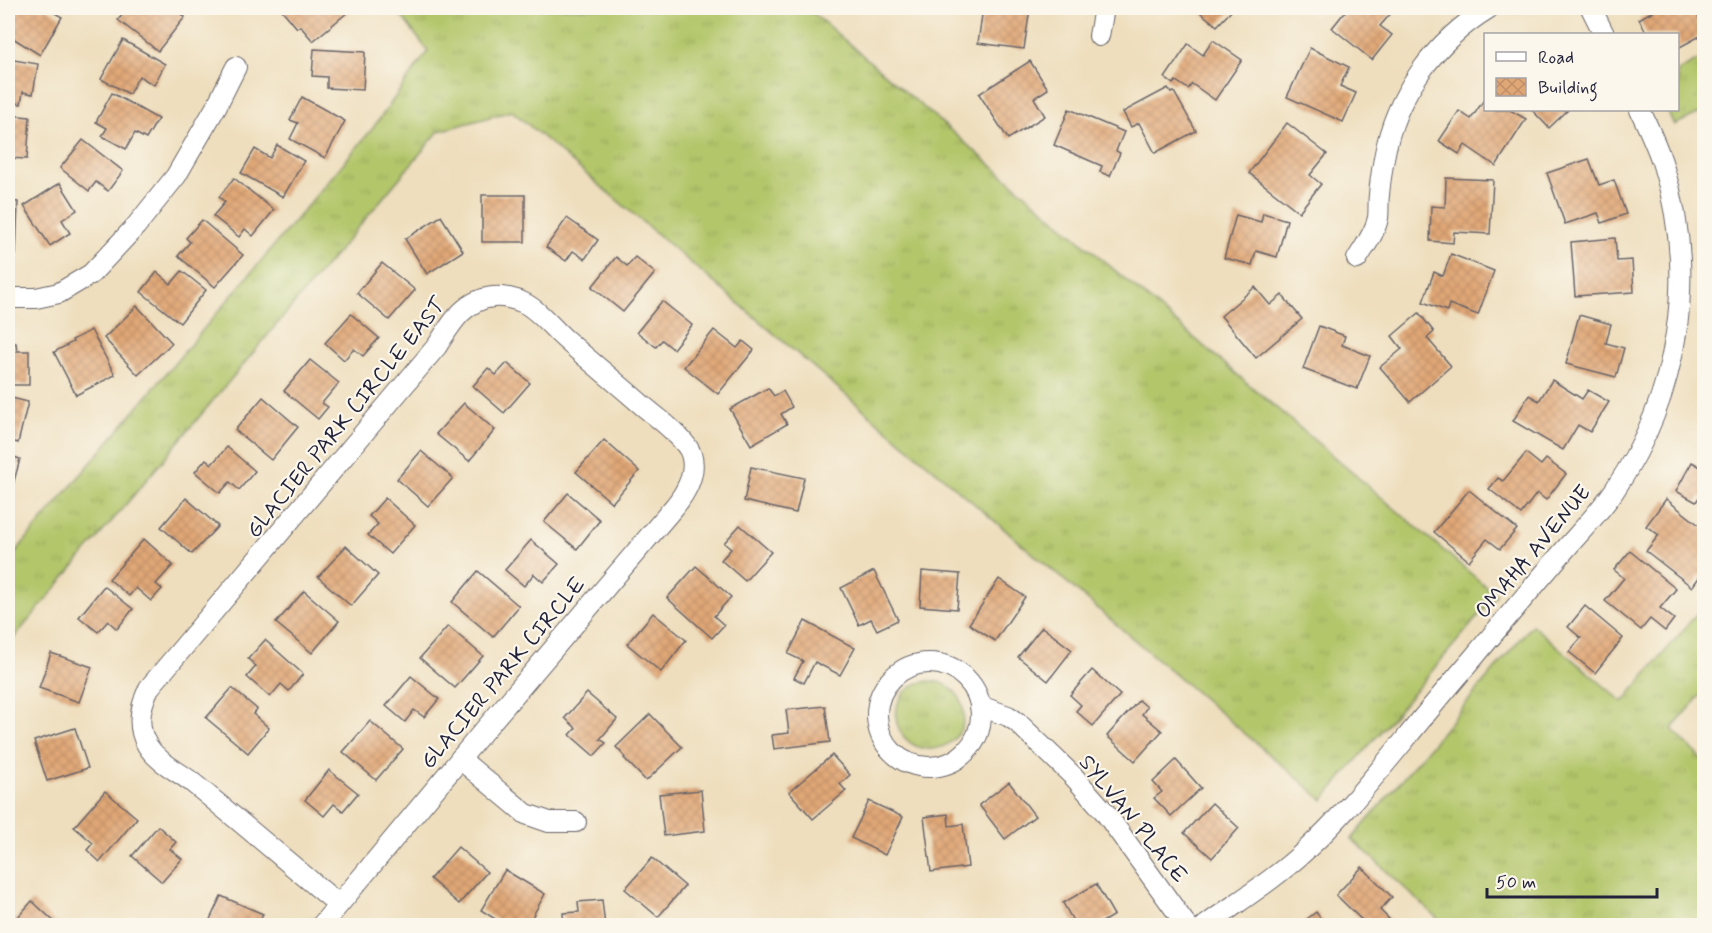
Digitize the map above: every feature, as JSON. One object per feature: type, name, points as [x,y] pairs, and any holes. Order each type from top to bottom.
[{"type":"street","points":[[1099,36],[1104,8]]},
{"type":"street","points":[[1357,259],[1378,218],[1386,145],[1411,86],[1427,62],[1444,43],[1461,27],[1489,8]]},
{"type":"street","points":[[1591,8],[1604,33]]},
{"type":"street","points":[[8,298],[36,298],[59,293],[91,274],[136,226],[176,176],[236,67]]},
{"type":"street","name":"OMAHA AVENUE","points":[[1205,926],[1299,857],[1359,795],[1504,620],[1603,506],[1639,449],[1658,407],[1671,366],[1680,316],[1681,281],[1679,236],[1673,200],[1658,151],[1640,111]]},
{"type":"street","name":"GLACIER PARK CIRCLE EAST","points":[[338,904],[190,781],[156,756],[148,747],[143,735],[140,714],[149,688],[438,346],[452,322],[470,305],[494,297],[525,304],[672,429],[683,441]]},
{"type":"street","name":"GLACIER PARK CIRCLE","points":[[321,926],[683,496],[693,464],[691,451],[683,441]]},
{"type":"street","points":[[920,664],[943,665],[963,676],[977,695],[980,706],[980,725],[968,750],[953,761],[934,767],[916,765],[898,757],[886,744],[878,724],[877,712],[884,690],[899,673],[920,664]]},
{"type":"street","name":"SYLVAN PLACE","points":[[980,706],[1008,716],[1017,722],[1074,777],[1118,829],[1187,926]]},
{"type":"street","points":[[460,759],[526,814],[549,822],[576,822]]},
{"type":"green space","points":[[391,8],[807,8],[1496,595],[1323,800],[512,111],[439,131],[8,645],[8,561],[373,128],[428,51],[403,18]]},
{"type":"green space","points":[[1704,57],[1704,111],[1674,125],[1667,111],[1679,111],[1679,70]]},
{"type":"green space","points":[[1704,605],[1704,691],[1672,729],[1704,762],[1704,925],[1434,925],[1439,920],[1352,839],[1532,625],[1623,702]]},
{"type":"green space","points":[[930,681],[943,684],[954,691],[961,702],[964,715],[961,728],[954,739],[943,746],[930,749],[917,746],[906,739],[899,728],[896,715],[899,702],[906,691],[917,684]]},
{"type":"building","points":[[10,8],[46,8],[62,17],[40,55],[8,35]]},
{"type":"building","points":[[128,8],[173,8],[185,17],[158,51],[118,20]]},
{"type":"building","points":[[285,8],[344,8],[348,12],[313,41],[300,26],[297,28],[282,10]]},
{"type":"building","points":[[983,8],[1030,8],[1024,49],[978,43]]},
{"type":"building","points":[[1195,8],[1234,8],[1217,26]]},
{"type":"building","points":[[1348,8],[1388,8],[1393,11],[1380,26],[1392,35],[1372,60],[1332,28]]},
{"type":"building","points":[[1658,8],[1694,8],[1704,27],[1704,34],[1679,47],[1679,33],[1646,33],[1639,19]]},
{"type":"building","points":[[123,40],[165,64],[154,85],[139,76],[129,94],[101,79]]},
{"type":"building","points":[[1213,40],[1242,60],[1215,100],[1192,84],[1188,89],[1176,81],[1173,84],[1165,78],[1188,44],[1203,55]]},
{"type":"building","points":[[1310,48],[1349,67],[1340,86],[1356,93],[1343,122],[1287,97]]},
{"type":"building","points":[[314,49],[365,52],[363,90],[327,88],[327,77],[312,76]]},
{"type":"building","points":[[8,59],[38,64],[33,94],[23,92],[21,104],[8,101]]},
{"type":"building","points":[[1030,61],[1048,89],[1034,98],[1045,116],[1008,139],[979,94]]},
{"type":"building","points":[[1168,88],[1171,93],[1174,92],[1196,131],[1155,153],[1139,123],[1131,127],[1123,112]]},
{"type":"building","points":[[112,93],[158,119],[146,139],[135,133],[126,149],[102,136],[107,128],[96,122]]},
{"type":"building","points":[[302,97],[345,121],[325,158],[290,139],[298,123],[290,120]]},
{"type":"building","points":[[1484,100],[1484,111],[1512,111],[1526,119],[1496,166],[1465,145],[1459,154],[1439,141],[1459,111],[1471,119]]},
{"type":"building","points":[[1069,109],[1124,132],[1116,151],[1120,153],[1110,176],[1100,172],[1102,166],[1054,145]]},
{"type":"building","points":[[1533,111],[1567,111],[1549,128]]},
{"type":"building","points":[[8,115],[30,117],[27,159],[8,158]]},
{"type":"building","points":[[1287,123],[1327,154],[1310,175],[1321,184],[1299,212],[1249,173]]},
{"type":"building","points":[[83,140],[123,171],[108,191],[96,182],[89,191],[60,168]]},
{"type":"building","points":[[277,145],[304,161],[283,197],[241,173],[255,149],[270,158]]},
{"type":"building","points":[[1589,159],[1599,185],[1614,180],[1626,214],[1602,223],[1598,213],[1565,224],[1547,173]]},
{"type":"building","points":[[234,178],[274,210],[253,236],[245,229],[239,237],[213,216],[225,202],[219,197]]},
{"type":"building","points":[[1446,178],[1493,180],[1490,234],[1454,232],[1453,243],[1430,241],[1431,206],[1445,207]]},
{"type":"building","points":[[60,183],[77,210],[62,220],[70,233],[50,246],[24,206]]},
{"type":"building","points":[[482,195],[525,195],[525,242],[482,242]]},
{"type":"building","points":[[8,201],[18,202],[16,254],[8,253]]},
{"type":"building","points":[[1263,213],[1287,220],[1277,257],[1256,251],[1252,265],[1224,258],[1236,215],[1261,222]]},
{"type":"building","points":[[441,216],[463,251],[427,274],[405,239]]},
{"type":"building","points":[[567,218],[598,240],[585,259],[573,251],[566,261],[546,247]]},
{"type":"building","points":[[202,220],[243,255],[215,287],[178,256],[190,242],[186,238]]},
{"type":"building","points":[[1615,238],[1617,261],[1632,260],[1634,292],[1575,296],[1571,242]]},
{"type":"building","points":[[1451,254],[1494,271],[1478,315],[1449,304],[1447,311],[1423,302],[1434,272],[1443,276]]},
{"type":"building","points":[[616,257],[627,266],[635,257],[655,273],[623,312],[592,287]]},
{"type":"building","points":[[382,263],[415,290],[389,320],[357,293]]},
{"type":"building","points":[[182,271],[206,290],[180,323],[141,292],[157,272],[171,284]]},
{"type":"building","points":[[1255,287],[1270,305],[1282,295],[1302,319],[1256,358],[1221,316]]},
{"type":"building","points":[[662,301],[692,325],[673,349],[662,340],[656,347],[637,332]]},
{"type":"building","points":[[137,306],[172,343],[138,375],[104,338]]},
{"type":"building","points":[[1419,313],[1434,332],[1427,338],[1451,366],[1410,402],[1380,367],[1402,349],[1392,336]]},
{"type":"building","points":[[351,314],[379,338],[363,356],[354,349],[344,360],[325,343]]},
{"type":"building","points":[[1579,315],[1611,324],[1606,343],[1624,348],[1616,377],[1566,364]]},
{"type":"building","points":[[1319,326],[1345,336],[1342,345],[1370,356],[1357,389],[1303,369]]},
{"type":"building","points":[[91,330],[115,375],[76,395],[54,352]]},
{"type":"building","points":[[714,330],[737,348],[743,341],[754,350],[718,394],[684,367]]},
{"type":"building","points":[[8,343],[16,343],[17,351],[29,351],[29,385],[8,385]]},
{"type":"building","points":[[310,360],[339,383],[322,403],[328,407],[318,419],[284,391]]},
{"type":"building","points":[[507,363],[530,383],[504,413],[473,386],[488,368],[496,375]]},
{"type":"building","points":[[1552,380],[1582,399],[1588,390],[1609,402],[1590,432],[1578,425],[1563,450],[1513,421],[1529,395],[1539,401]]},
{"type":"building","points":[[768,388],[774,396],[783,391],[792,407],[781,414],[787,424],[751,445],[730,409]]},
{"type":"building","points":[[8,397],[28,402],[18,443],[8,440]]},
{"type":"building","points":[[263,397],[298,427],[271,460],[235,430]]},
{"type":"building","points":[[464,403],[495,430],[469,461],[436,434]]},
{"type":"building","points":[[604,440],[639,471],[612,503],[576,472]]},
{"type":"building","points":[[227,447],[255,471],[239,490],[230,482],[220,493],[195,472],[206,459],[212,464]]},
{"type":"building","points":[[421,451],[453,478],[428,506],[397,479]]},
{"type":"building","points":[[1526,453],[1541,465],[1546,459],[1566,474],[1546,500],[1537,493],[1521,514],[1489,489],[1498,478],[1503,481]]},
{"type":"building","points":[[8,455],[20,459],[10,496],[8,495]]},
{"type":"building","points":[[1692,462],[1704,469],[1704,498],[1700,496],[1696,502],[1676,491]]},
{"type":"building","points":[[751,467],[804,478],[796,513],[744,501]]},
{"type":"building","points":[[1469,490],[1517,529],[1500,549],[1487,539],[1469,561],[1434,532]]},
{"type":"building","points":[[568,493],[600,520],[577,549],[544,522]]},
{"type":"building","points":[[186,498],[218,526],[192,554],[161,527]]},
{"type":"building","points":[[385,498],[415,525],[390,554],[368,535],[378,524],[369,516]]},
{"type":"building","points":[[1666,499],[1704,529],[1704,571],[1692,587],[1646,551],[1659,535],[1646,526]]},
{"type":"building","points":[[740,525],[771,552],[745,581],[721,560],[731,549],[724,543]]},
{"type":"building","points":[[144,539],[173,565],[156,584],[162,589],[151,601],[136,588],[129,596],[109,579]]},
{"type":"building","points":[[531,540],[559,564],[543,582],[534,574],[524,586],[505,570]]},
{"type":"building","points":[[346,546],[378,575],[351,606],[318,577]]},
{"type":"building","points":[[1630,551],[1676,589],[1660,608],[1674,619],[1665,631],[1650,619],[1641,630],[1605,601],[1624,578],[1614,570]]},
{"type":"building","points":[[696,566],[731,597],[714,616],[724,625],[712,638],[667,598]]},
{"type":"building","points":[[478,571],[519,606],[493,637],[452,602]]},
{"type":"building","points":[[874,571],[898,620],[877,630],[871,619],[859,625],[841,588]]},
{"type":"building","points":[[922,571],[960,574],[957,609],[920,606]]},
{"type":"building","points":[[999,579],[1025,597],[995,641],[969,624]]},
{"type":"building","points":[[104,586],[133,609],[117,629],[108,621],[98,632],[79,617]]},
{"type":"building","points":[[304,591],[339,621],[312,653],[276,623]]},
{"type":"building","points":[[1585,606],[1623,638],[1595,673],[1569,652],[1581,638],[1568,627]]},
{"type":"building","points":[[653,613],[686,640],[661,672],[627,644]]},
{"type":"building","points":[[805,621],[855,648],[840,675],[815,662],[804,683],[794,678],[803,661],[788,654]]},
{"type":"building","points":[[448,626],[483,656],[455,688],[420,658]]},
{"type":"building","points":[[1042,627],[1072,650],[1048,681],[1018,657]]},
{"type":"building","points":[[265,640],[303,674],[289,691],[281,684],[270,697],[247,677],[256,666],[248,659]]},
{"type":"building","points":[[51,653],[92,667],[79,702],[39,688]]},
{"type":"building","points":[[1092,670],[1120,695],[1093,726],[1076,711],[1081,705],[1070,695]]},
{"type":"building","points":[[411,676],[439,699],[424,717],[414,710],[405,722],[386,706]]},
{"type":"building","points":[[232,688],[257,709],[253,714],[269,728],[248,753],[206,718]]},
{"type":"building","points":[[587,693],[617,719],[600,739],[606,743],[594,756],[570,735],[576,728],[565,718]]},
{"type":"building","points":[[1139,700],[1147,707],[1142,714],[1162,731],[1135,761],[1107,736]]},
{"type":"building","points":[[825,706],[830,742],[774,749],[772,735],[789,733],[786,710]]},
{"type":"building","points":[[650,714],[682,747],[646,781],[616,747]]},
{"type":"building","points":[[370,721],[403,749],[376,780],[343,752]]},
{"type":"building","points":[[75,728],[88,768],[47,781],[34,741]]},
{"type":"building","points":[[832,755],[850,775],[840,784],[846,791],[813,819],[789,792]]},
{"type":"building","points":[[1176,760],[1201,788],[1171,816],[1154,798],[1162,792],[1153,782]]},
{"type":"building","points":[[329,770],[358,793],[343,811],[334,804],[324,816],[305,800]]},
{"type":"building","points":[[1009,782],[1035,816],[1005,839],[979,805]]},
{"type":"building","points":[[701,790],[705,831],[664,836],[659,794]]},
{"type":"building","points":[[105,791],[137,818],[100,862],[87,850],[93,843],[74,827]]},
{"type":"building","points":[[869,801],[903,817],[885,855],[851,838]]},
{"type":"building","points":[[1212,803],[1239,828],[1212,858],[1184,833]]},
{"type":"building","points":[[948,814],[949,826],[963,824],[968,867],[931,872],[924,817]]},
{"type":"building","points":[[158,826],[176,842],[170,849],[182,859],[162,882],[132,856]]},
{"type":"building","points":[[458,847],[487,872],[459,904],[430,879]]},
{"type":"building","points":[[652,858],[685,886],[658,917],[625,889]]},
{"type":"building","points":[[1362,867],[1392,897],[1380,910],[1389,919],[1382,926],[1368,926],[1336,895]]},
{"type":"building","points":[[505,870],[545,894],[527,926],[506,926],[481,910]]},
{"type":"building","points":[[1096,884],[1114,915],[1096,926],[1076,926],[1063,903]]},
{"type":"building","points":[[221,896],[263,914],[258,926],[207,926]]},
{"type":"building","points":[[602,900],[605,926],[564,926],[563,913],[579,912],[578,902]]},
{"type":"building","points":[[32,901],[59,926],[10,926]]},
{"type":"building","points":[[1316,912],[1326,926],[1298,926]]}]
